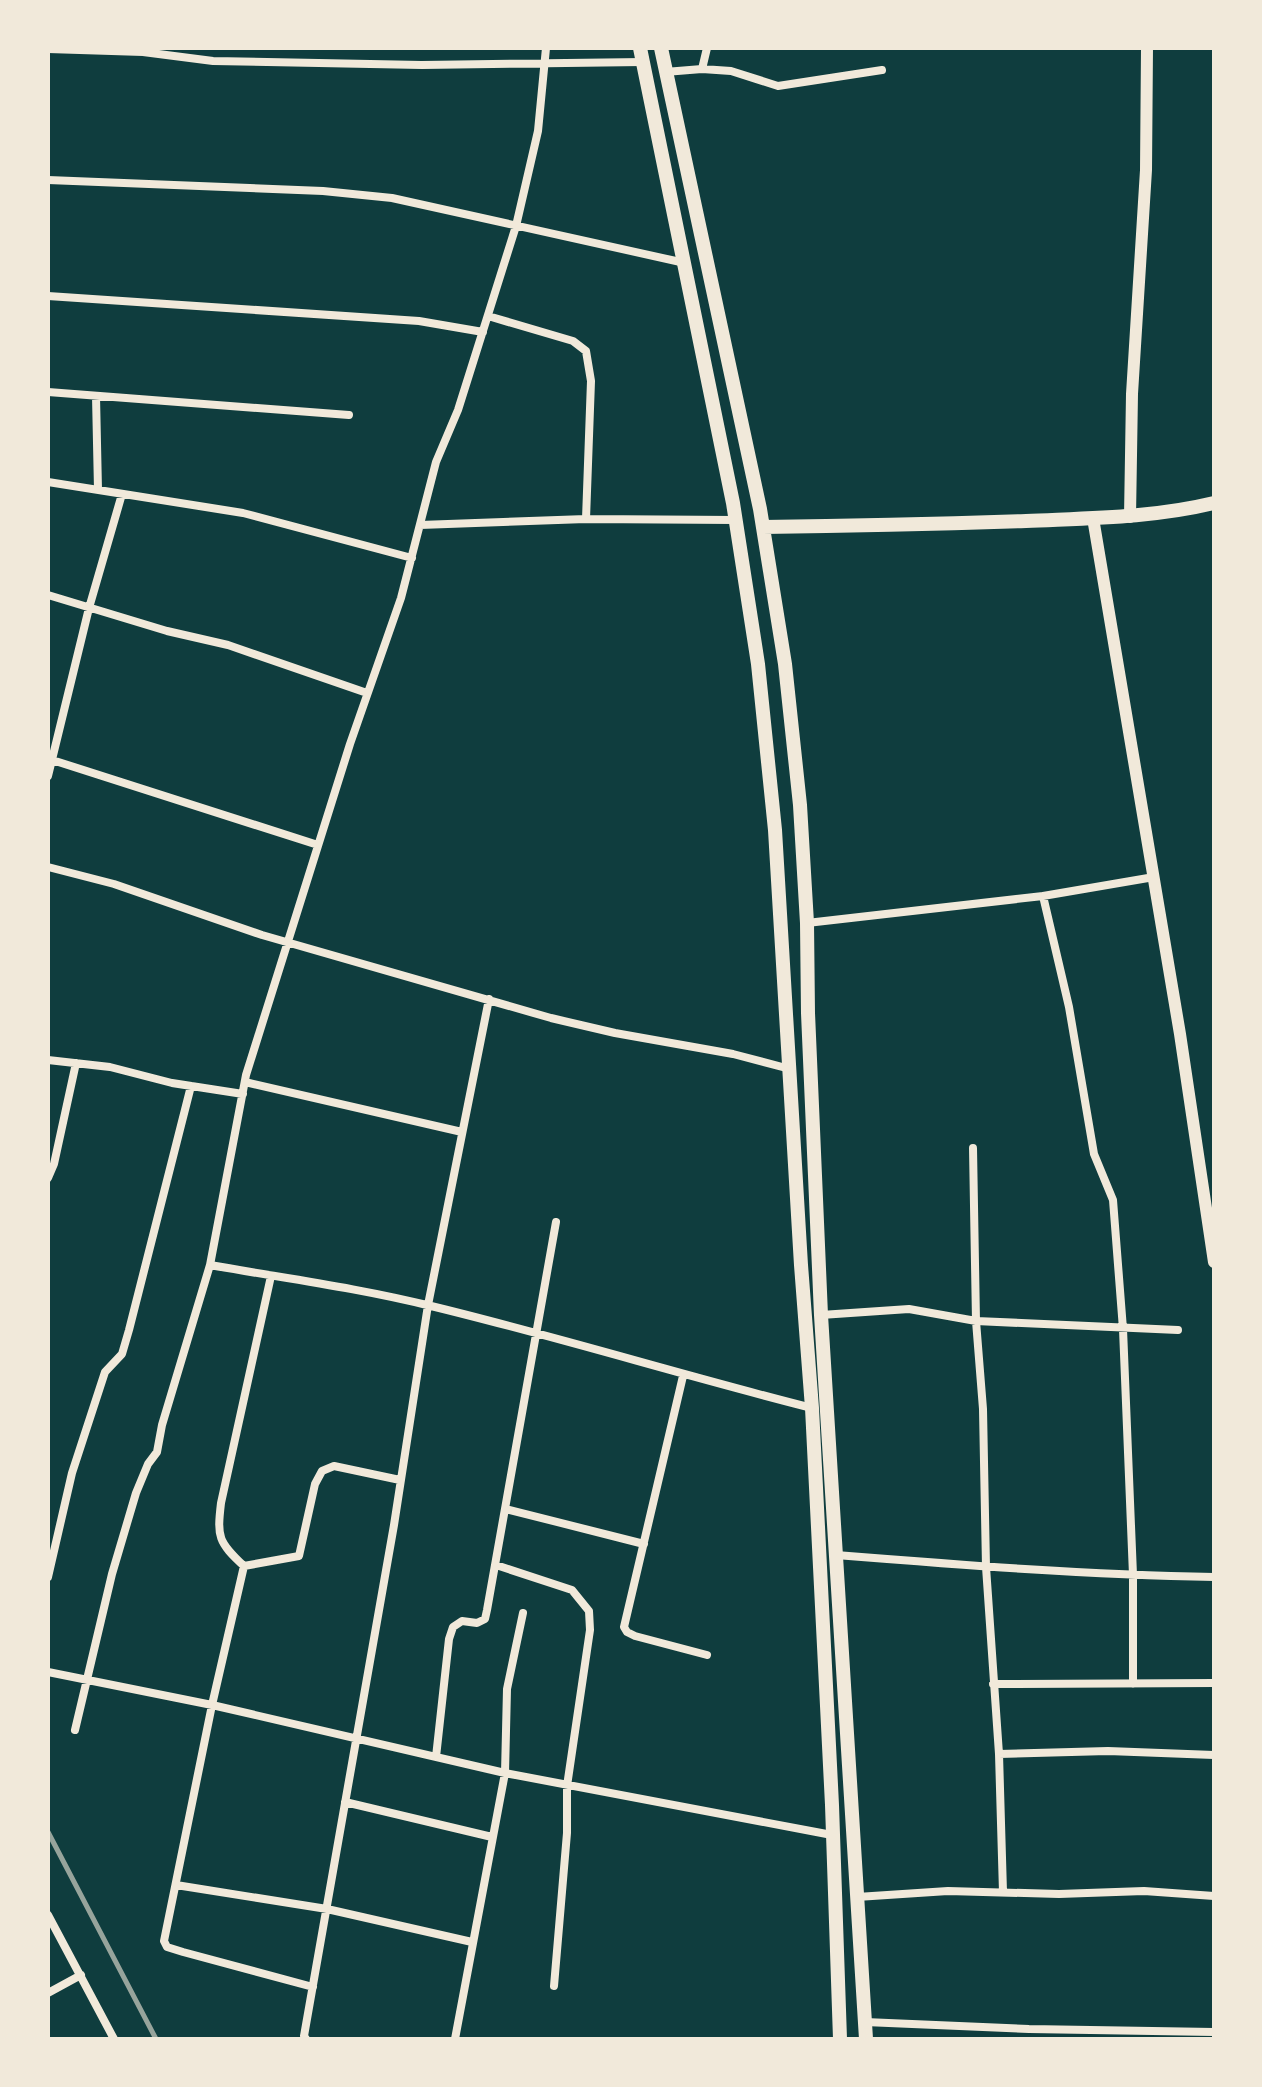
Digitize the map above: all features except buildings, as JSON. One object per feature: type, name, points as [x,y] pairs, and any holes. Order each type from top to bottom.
[{"type":"main road","points":[[661,48],[763,527],[785,664],[800,805],[821,1315],[866,2039]]},
{"type":"main road","points":[[641,55],[733,503],[758,664],[775,830],[812,1408],[840,2039]]},
{"type":"main road","points":[[763,527],[1130,517],[1214,503]]},
{"type":"street","points":[[75,1730],[112,1574],[136,1493],[148,1464],[157,1452],[162,1425],[210,1265],[245,1082],[318,845],[401,598],[436,462],[458,410],[516,226],[538,131],[546,48]]},
{"type":"street","points":[[702,69],[707,48]]},
{"type":"street","points":[[1130,517],[1132,394],[1146,170],[1147,48]]},
{"type":"street","points":[[48,49],[143,52],[228,61],[422,65],[547,62],[641,55]]},
{"type":"street","points":[[665,72],[702,69],[731,71],[778,86],[882,70]]},
{"type":"street","points":[[48,180],[308,190],[392,198],[685,263]]},
{"type":"street","points":[[48,296],[403,320],[483,332]]},
{"type":"street","points":[[488,316],[573,341],[586,351],[591,381],[586,519]]},
{"type":"street","points":[[48,392],[349,415]]},
{"type":"street","points":[[96,396],[98,490]]},
{"type":"street","points":[[48,482],[243,513],[412,558]]},
{"type":"street","points":[[48,776],[89,608],[122,494]]},
{"type":"street","points":[[1093,518],[1154,877],[1214,1262]]},
{"type":"street","points":[[420,525],[586,519],[735,520]]},
{"type":"street","points":[[48,595],[167,631],[228,645],[367,693]]},
{"type":"street","points":[[50,759],[318,845]]},
{"type":"street","points":[[48,867],[114,884],[287,942],[551,1018],[733,1054],[790,1069]]},
{"type":"street","points":[[807,923],[1043,896],[1154,877]]},
{"type":"street","points":[[1043,896],[1069,1007],[1094,1154],[1113,1200],[1123,1329],[1133,1575],[1133,1684]]},
{"type":"street","points":[[306,2039],[304,2036],[428,1305],[489,999]]},
{"type":"street","points":[[48,1060],[110,1067],[191,1086],[243,1094]]},
{"type":"street","points":[[48,1178],[54,1164],[76,1063]]},
{"type":"street","points":[[245,1082],[462,1132]]},
{"type":"street","points":[[48,1577],[72,1473],[105,1372],[122,1354],[126,1342],[191,1086]]},
{"type":"street","points":[[973,1148],[976,1321],[983,1409],[986,1567],[999,1754],[1003,1892]]},
{"type":"street","points":[[436,1757],[449,1639],[453,1627],[462,1621],[477,1623],[485,1619],[556,1222]]},
{"type":"street","points":[[210,1265],[428,1305],[601,1349],[683,1376],[812,1408]]},
{"type":"street","points":[[244,1566],[224,1548],[217,1532],[271,1276]]},
{"type":"street","points":[[821,1315],[909,1309],[976,1321],[1178,1330]]},
{"type":"street","points":[[683,1376],[624,1627],[627,1632],[707,1655]]},
{"type":"street","points":[[244,1566],[299,1556],[315,1484],[322,1471],[334,1466],[400,1480]]},
{"type":"street","points":[[506,1509],[644,1544]]},
{"type":"street","points":[[835,1555],[986,1567],[1214,1577]]},
{"type":"street","points":[[496,1565],[572,1590],[589,1611],[590,1630],[567,1786],[567,1833],[554,1986]]},
{"type":"street","points":[[244,1566],[164,1941],[167,1947],[313,1987]]},
{"type":"street","points":[[455,2039],[505,1773],[507,1689],[523,1613]]},
{"type":"street","points":[[48,1672],[212,1705],[567,1786],[832,1835]]},
{"type":"street","points":[[993,1684],[1214,1683]]},
{"type":"street","points":[[999,1754],[1108,1751],[1214,1755]]},
{"type":"street","points":[[345,1802],[492,1837]]},
{"type":"street","points":[[176,1885],[327,1909],[472,1942]]},
{"type":"street","points":[[857,1897],[948,1891],[1059,1894],[1144,1891],[1214,1896]]},
{"type":"street","points":[[48,1915],[114,2039]]},
{"type":"street","points":[[48,1993],[81,1975]]},
{"type":"street","points":[[865,2022],[1214,2032]]},
{"type":"railway","points":[[48,1832],[156,2039]]}]
